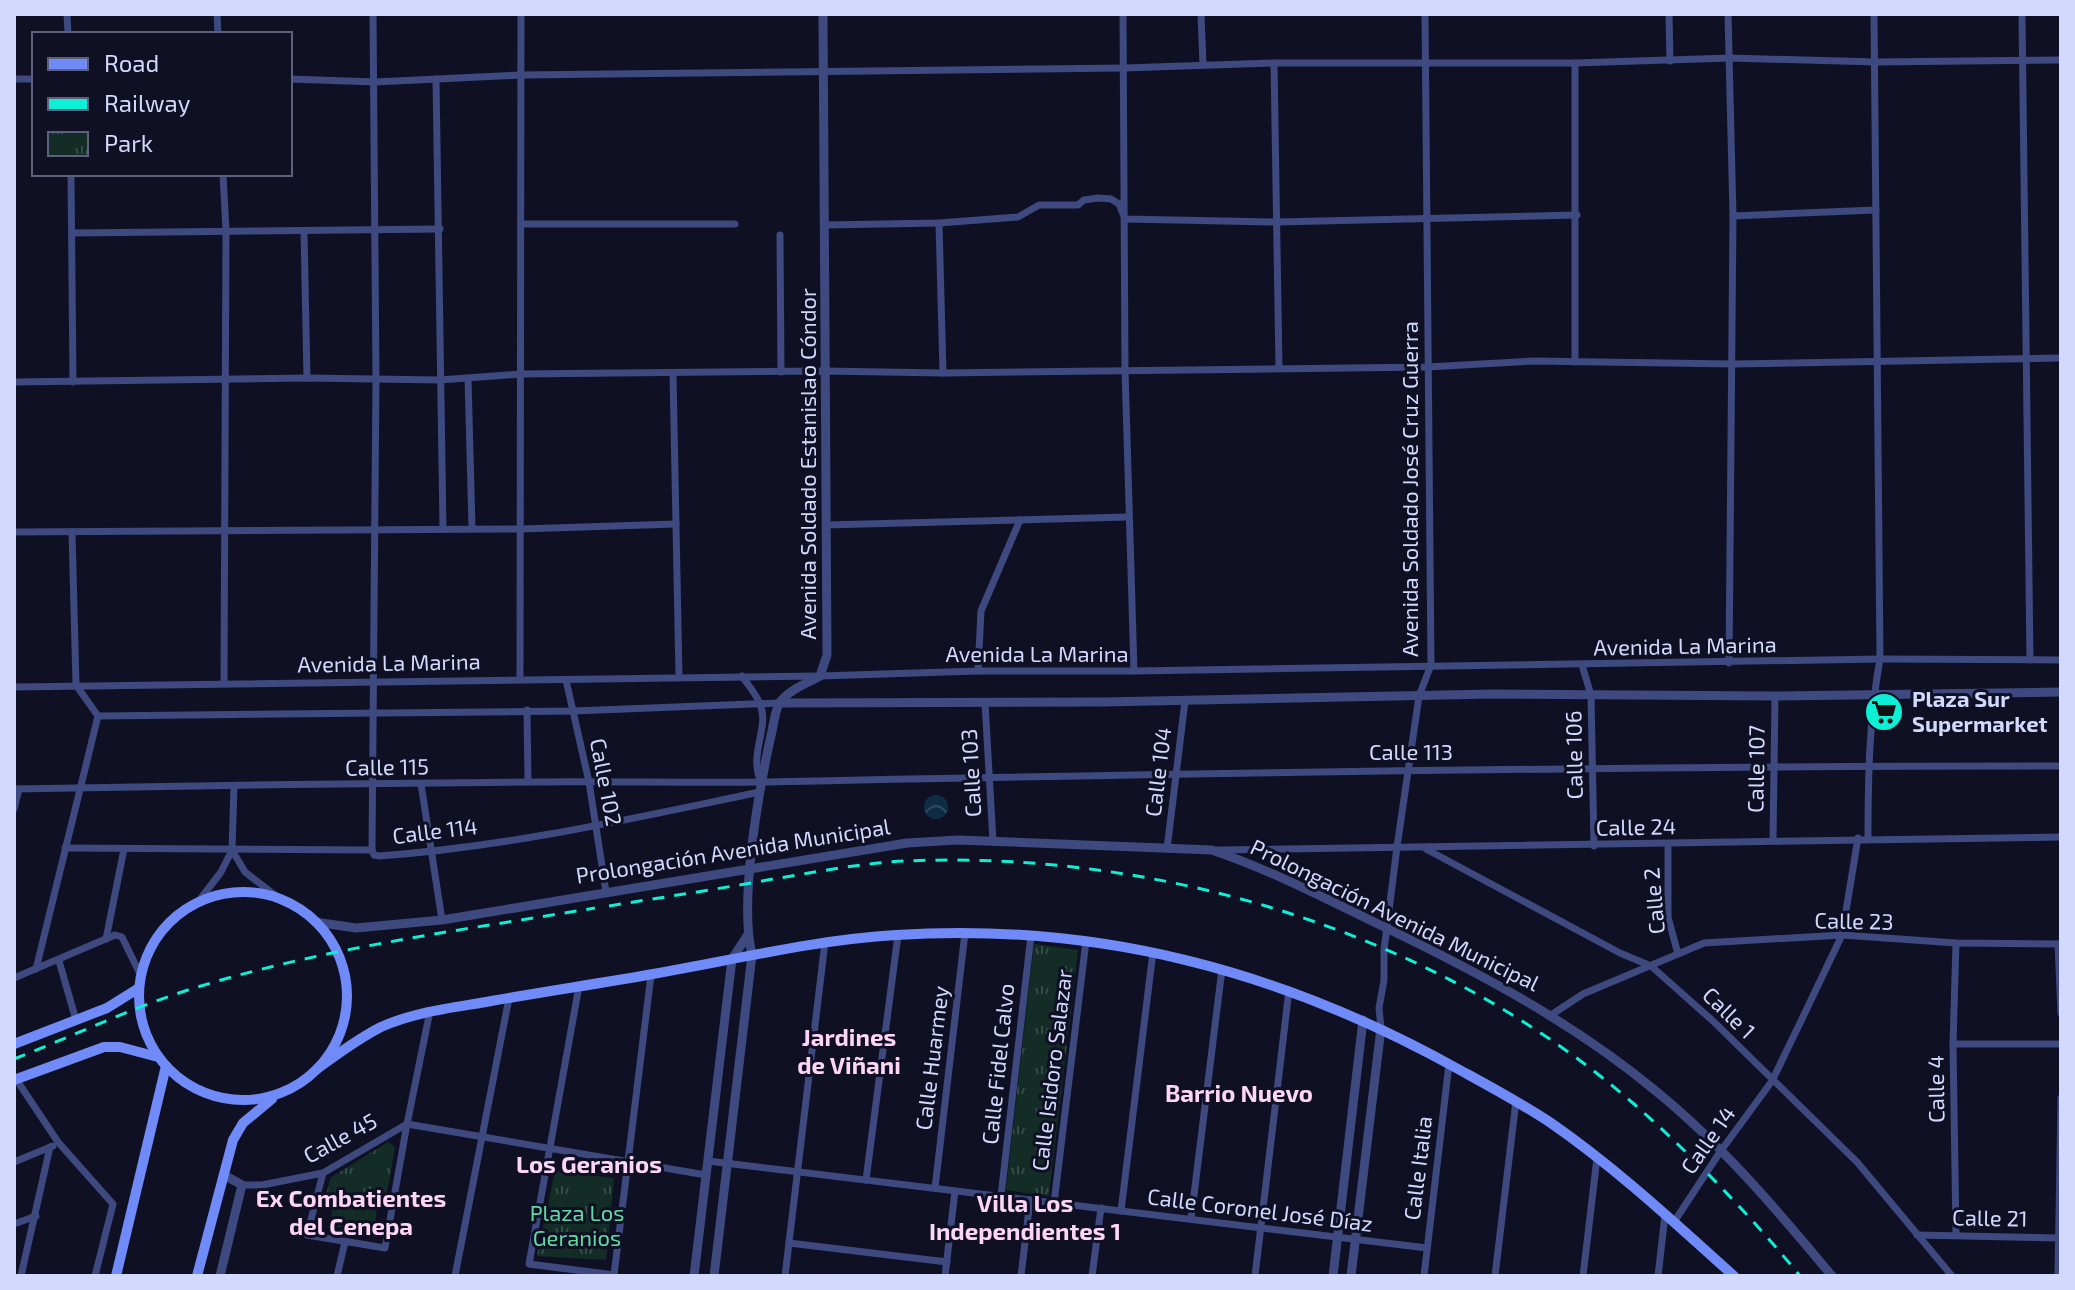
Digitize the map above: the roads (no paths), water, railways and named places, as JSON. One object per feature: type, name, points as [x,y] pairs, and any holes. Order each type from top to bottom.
[{"type":"main road","name":"Prolongación Avenida Municipal","points":[[317,1069],[337,1039],[345,1016],[346,992],[339,957],[327,935],[302,910],[280,899],[257,893],[233,892],[198,902],[178,915],[161,932],[148,953],[139,988],[143,1024],[158,1057],[184,1082],[216,1097],[240,1101],[276,1095],[298,1084],[380,1028],[430,1011],[651,975],[825,942],[965,933],[1086,941],[1153,952],[1222,969],[1289,990],[1381,1028],[1516,1101],[1597,1158],[1666,1213],[1734,1276]]},
{"type":"main road","points":[[14,1044],[107,1008],[139,988]]},
{"type":"main road","points":[[15,1079],[104,1047],[120,1047],[158,1057]]},
{"type":"main road","points":[[116,1276],[166,1066]]},
{"type":"main road","points":[[197,1276],[233,1140],[243,1123],[276,1095]]},
{"type":"street","points":[[372,850],[376,378],[373,14]]},
{"type":"street","points":[[520,679],[521,14]]},
{"type":"street","name":"Avenida Soldado Estanislao Cóndor","points":[[820,676],[827,655],[823,14]]},
{"type":"street","points":[[1123,14],[1127,517],[1134,671]]},
{"type":"street","points":[[1201,14],[1203,65]]},
{"type":"street","name":"Avenida Soldado José Cruz Guerra","points":[[1351,1276],[1381,1028],[1379,1008],[1384,980],[1384,950],[1397,847],[1419,696],[1431,665],[1425,14]]},
{"type":"street","points":[[1669,14],[1670,61]]},
{"type":"street","points":[[1728,14],[1733,216],[1729,663]]},
{"type":"street","name":"Calle 14","points":[[1674,1222],[1772,1081],[1842,935],[1863,839],[1874,693],[1880,659],[1874,14]]},
{"type":"street","points":[[2020,14],[2030,660]]},
{"type":"street","points":[[292,79],[375,82],[521,75],[1124,68],[1274,63],[1575,63],[1729,58],[1876,62],[2022,58],[2061,60]]},
{"type":"street","points":[[1274,63],[1279,368]]},
{"type":"street","points":[[1575,63],[1575,362]]},
{"type":"street","points":[[436,79],[443,529]]},
{"type":"street","points":[[71,176],[73,382]]},
{"type":"street","points":[[223,176],[226,231],[224,682]]},
{"type":"street","points":[[825,225],[939,223],[1018,217],[1039,205],[1078,205],[1084,200],[1098,198],[1111,199],[1119,204],[1125,219]]},
{"type":"street","points":[[1733,216],[1876,210]]},
{"type":"street","points":[[1125,219],[1277,222],[1577,215]]},
{"type":"street","points":[[939,223],[943,373]]},
{"type":"street","points":[[521,224],[735,224]]},
{"type":"street","points":[[73,233],[440,229]]},
{"type":"street","points":[[304,231],[307,378]]},
{"type":"street","points":[[780,235],[781,372]]},
{"type":"street","points":[[14,382],[307,378],[440,380],[520,374],[943,373],[1427,367],[1575,362],[1733,364],[2061,358]]},
{"type":"street","points":[[673,374],[679,676]]},
{"type":"street","points":[[468,378],[472,528]]},
{"type":"street","points":[[826,525],[1127,517]]},
{"type":"street","points":[[978,671],[981,611],[1020,520]]},
{"type":"street","points":[[14,532],[521,529],[676,524]]},
{"type":"street","points":[[36,969],[98,716],[76,685],[72,532]]},
{"type":"street","name":"Avenida La Marina","points":[[14,687],[1880,659],[2061,660]]},
{"type":"street","name":"Calle 106","points":[[1582,665],[1591,695],[1594,846]]},
{"type":"street","points":[[742,676],[761,705],[763,717],[755,762],[760,787]]},
{"type":"street","points":[[714,1276],[752,955],[747,936],[760,787],[779,703],[820,676]]},
{"type":"street","name":"Calle 102","points":[[566,680],[589,782],[606,892]]},
{"type":"street","points":[[98,716],[574,711],[779,703],[1185,701],[1493,694],[1775,696],[2061,692]]},
{"type":"street","name":"Calle 107","points":[[1773,841],[1775,696]]},
{"type":"street","name":"Calle 104","points":[[1167,849],[1185,701]]},
{"type":"street","name":"Calle 103","points":[[985,703],[993,841]]},
{"type":"street","points":[[527,710],[528,782]]},
{"type":"street","name":"Calle 113","points":[[760,787],[988,775],[1773,766],[2061,766]]},
{"type":"street","name":"Calle 115","points":[[17,789],[528,782],[760,787]]},
{"type":"street","points":[[421,784],[442,920]]},
{"type":"street","points":[[198,902],[221,872],[232,850],[234,786]]},
{"type":"street","name":"Calle 114","points":[[65,848],[372,850],[374,855],[379,856],[432,852],[597,825],[760,787]]},
{"type":"street","points":[[14,809],[17,789]]},
{"type":"street","name":"Calle 24","points":[[1212,850],[2061,837]]},
{"type":"street","name":"Prolongación Avenida Municipal","points":[[315,922],[356,928],[442,920],[907,843],[993,841],[1212,850],[1261,868],[1387,928],[1551,1015],[1658,1092],[1760,1189],[1832,1276]]},
{"type":"street","name":"Calle 2","points":[[1668,844],[1668,917],[1678,954]]},
{"type":"street","name":"Calle 1","points":[[1424,848],[1620,953],[1651,966],[1713,1021],[1857,1162],[1952,1276]]},
{"type":"street","points":[[106,939],[124,849]]},
{"type":"street","points":[[232,850],[245,872],[280,899]]},
{"type":"street","name":"Calle Huarmey","points":[[935,1188],[965,933]]},
{"type":"street","points":[[14,978],[115,935],[122,937],[141,976]]},
{"type":"street","points":[[866,1180],[898,935]]},
{"type":"street","name":"Calle Fidel Calvo","points":[[1001,1196],[1031,935]]},
{"type":"street","name":"Calle 23","points":[[1551,1015],[1583,994],[1704,943],[1842,935],[1956,943],[2060,944]]},
{"type":"street","points":[[694,1276],[732,959],[747,936]]},
{"type":"street","name":"Calle Isidoro Salazar","points":[[1054,1203],[1086,941]]},
{"type":"street","points":[[785,1276],[825,942]]},
{"type":"street","name":"Calle 4","points":[[1956,943],[1953,1044],[1956,1235]]},
{"type":"street","points":[[2060,944],[2061,1013]]},
{"type":"street","points":[[1121,1211],[1153,952]]},
{"type":"street","points":[[59,961],[76,1020]]},
{"type":"street","points":[[1191,1219],[1222,969]]},
{"type":"street","points":[[579,986],[529,1264],[574,1273],[614,1275],[651,975]]},
{"type":"street","points":[[1255,1276],[1289,990]]},
{"type":"street","points":[[455,1276],[509,998]]},
{"type":"street","points":[[1333,1276],[1363,1020],[1379,1008]]},
{"type":"street","points":[[323,1173],[307,1235],[385,1248],[430,1011]]},
{"type":"street","points":[[1953,1044],[2061,1044]]},
{"type":"street","name":"Calle Italia","points":[[1424,1276],[1449,1064]]},
{"type":"street","points":[[15,1079],[54,1145],[113,1204],[133,1206]]},
{"type":"street","points":[[2058,1276],[2061,1098]]},
{"type":"street","points":[[1495,1276],[1516,1101]]},
{"type":"street","points":[[407,1124],[706,1175]]},
{"type":"street","name":"Calle 45","points":[[242,1185],[262,1185],[323,1173],[407,1124]]},
{"type":"street","points":[[14,1162],[54,1145]]},
{"type":"street","points":[[21,1276],[54,1145]]},
{"type":"street","points":[[1583,1276],[1597,1158]]},
{"type":"street","name":"Calle Coronel José Díaz","points":[[708,1161],[1427,1248]]},
{"type":"street","points":[[220,1276],[242,1185],[224,1175]]},
{"type":"street","points":[[945,1276],[955,1191]]},
{"type":"street","points":[[1021,1276],[1030,1200]]},
{"type":"street","points":[[95,1276],[113,1204]]},
{"type":"street","points":[[1092,1276],[1101,1208]]},
{"type":"street","points":[[1658,1276],[1666,1213]]},
{"type":"street","points":[[14,1224],[36,1216]]},
{"type":"street","name":"Calle 21","points":[[1917,1235],[2060,1238]]},
{"type":"street","points":[[337,1276],[345,1242]]},
{"type":"street","points":[[789,1243],[947,1262]]},
{"type":"water","points":[[931,795],[941,795],[948,802],[948,812],[941,819],[931,819],[924,812],[924,802]]},
{"type":"railway","points":[[609,906],[872,864],[1002,861],[1100,870],[1197,888],[1292,914],[1385,949],[1474,992],[1557,1044],[1634,1104],[1677,1144],[1741,1209],[1800,1276]]},
{"type":"railway","points":[[14,1059],[154,1002],[249,972],[396,941],[595,908]]},
{"type":"place","name":"Plaza Sur Supermarket","points":[[1884,712]]},
{"type":"district","name":"Jardines de Viñani","points":[[849,1052]]},
{"type":"district","name":"Barrio Nuevo","points":[[1239,1094]]},
{"type":"district","name":"Los Geranios","points":[[589,1165]]},
{"type":"district","name":"Ex Combatientes del Cenepa","points":[[351,1213]]},
{"type":"district","name":"Villa Los Independientes 1","points":[[1025,1218]]},
{"type":"park label","name":"Plaza Los Geranios","points":[[577,1226]]}]
